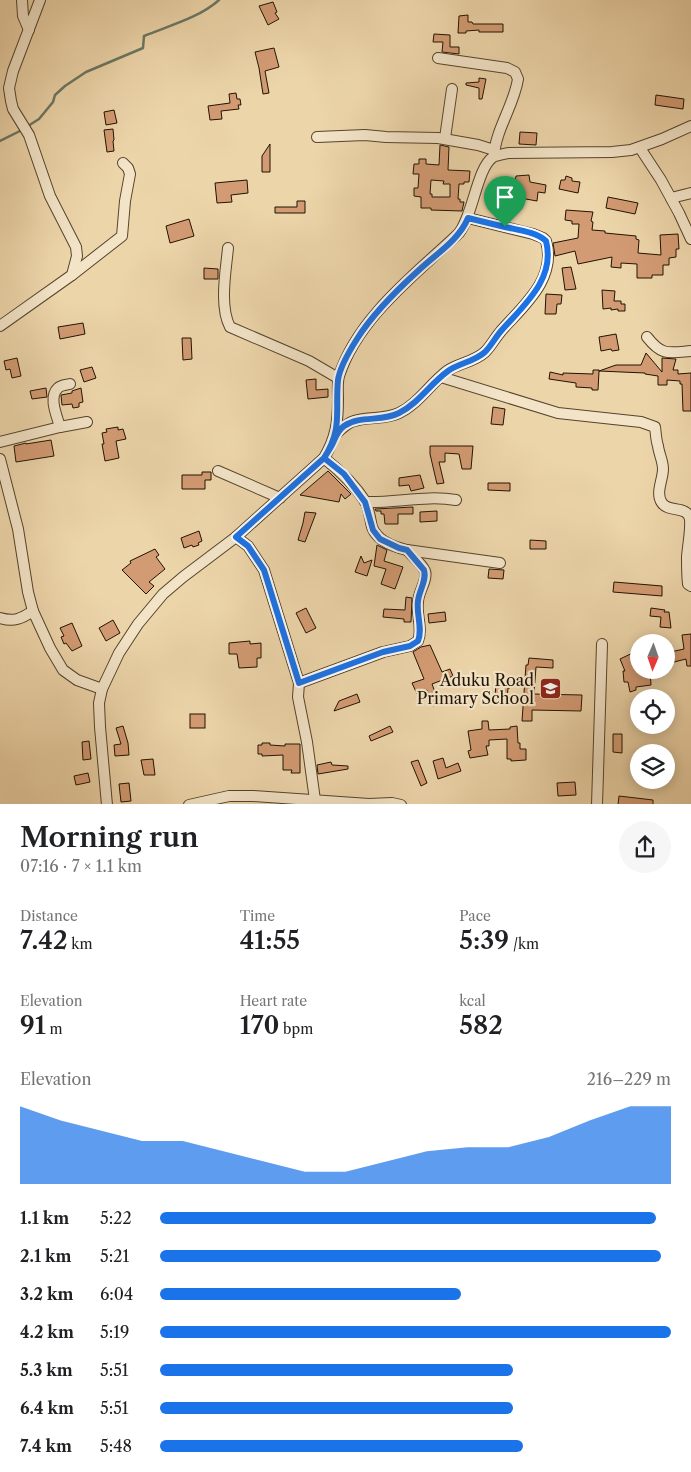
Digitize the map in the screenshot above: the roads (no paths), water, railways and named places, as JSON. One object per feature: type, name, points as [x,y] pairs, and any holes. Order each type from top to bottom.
[{"type":"street","points":[[22,0],[23,16],[29,30]]},
{"type":"street","points":[[40,0],[9,83],[9,93],[14,109],[29,135],[50,196],[76,247],[77,256],[72,275]]},
{"type":"street","points":[[108,804],[99,703],[102,689],[119,653],[138,624],[155,603],[178,581],[236,537],[324,458],[336,434],[338,378],[354,345],[367,326],[402,286],[460,233],[468,218],[481,175],[494,153],[516,91],[518,79],[514,72],[507,68],[438,58]]},
{"type":"street","points":[[445,138],[452,89]]},
{"type":"street","points":[[317,137],[365,135],[445,138],[494,153],[612,152],[640,148],[691,126]]},
{"type":"street","points":[[640,148],[680,213],[691,239]]},
{"type":"street","points":[[0,326],[72,275],[122,236],[124,207],[130,174],[128,168],[123,163]]},
{"type":"street","points":[[670,198],[691,193]]},
{"type":"street","points":[[336,434],[344,426],[354,421],[386,418],[398,414],[412,405],[448,371],[484,353],[532,298],[541,283],[548,255],[546,241],[543,238],[468,218]]},
{"type":"street","points":[[228,248],[225,311],[230,327],[309,361],[338,378]]},
{"type":"street","points":[[647,337],[655,348],[663,352],[691,351]]},
{"type":"street","points":[[442,377],[558,413],[641,422],[655,427],[657,445],[663,467],[659,489],[661,502],[665,506],[682,510],[690,517],[687,574],[688,584],[691,586]]},
{"type":"street","points":[[60,427],[54,405],[54,395],[60,387],[70,384]]},
{"type":"street","points":[[0,442],[87,422]]},
{"type":"street","points":[[324,458],[344,474],[365,502],[373,530],[380,539],[407,550],[500,563]]},
{"type":"street","points":[[0,459],[18,530],[33,612],[63,670],[77,680],[102,689]]},
{"type":"street","points":[[218,471],[280,498]]},
{"type":"street","points":[[365,502],[431,498],[456,500]]},
{"type":"street","points":[[236,537],[248,546],[264,570],[299,683],[298,697],[307,742],[315,800]]},
{"type":"street","points":[[299,683],[383,652],[410,646],[418,641],[420,631],[417,610],[418,600],[425,574],[424,570],[407,550]]},
{"type":"street","points":[[0,618],[19,619],[33,612]]},
{"type":"street","points":[[597,804],[602,644]]},
{"type":"street","points":[[189,804],[229,796],[401,804]]},
{"type":"waterway","points":[[28,126],[39,119],[53,102],[55,95],[86,72],[143,48],[144,36],[193,17],[219,0]]},
{"type":"waterway","points":[[0,141],[24,129]]},
{"type":"place","name":"Aduku Road Primary School","points":[[550,689]]}]
